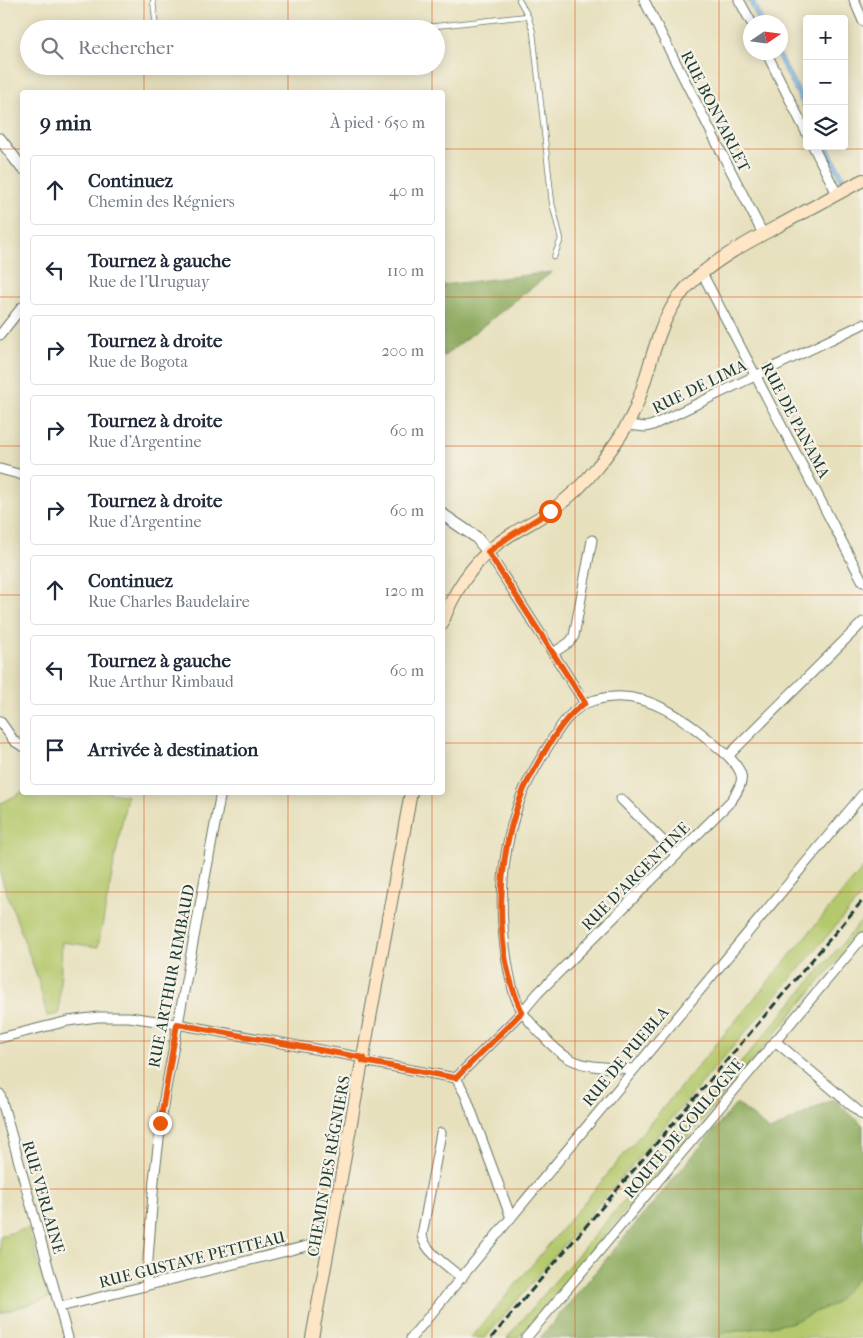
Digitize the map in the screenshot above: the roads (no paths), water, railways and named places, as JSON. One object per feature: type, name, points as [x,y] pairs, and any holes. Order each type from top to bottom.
[{"type":"main road","points":[[445,618],[458,590],[488,552],[550,511],[575,491],[604,459],[626,425],[640,396],[661,328],[679,297],[702,273],[726,256],[762,234],[863,180]]},
{"type":"main road","name":"CHEMIN DES RÉGNIERS","points":[[312,1338],[364,1060],[410,795]]},
{"type":"street","name":"RUE BONVARLET","points":[[644,0],[762,234]]},
{"type":"street","points":[[739,0],[746,15]]},
{"type":"street","points":[[854,0],[863,21]]},
{"type":"street","points":[[770,60],[803,126]]},
{"type":"street","points":[[1,143],[20,166]]},
{"type":"street","points":[[815,150],[837,194]]},
{"type":"street","name":"RUE DE PANAMA","points":[[702,273],[863,582]]},
{"type":"street","points":[[0,335],[20,309]]},
{"type":"street","name":"RUE DE LIMA","points":[[626,425],[646,427],[653,425],[863,324]]},
{"type":"street","points":[[0,468],[20,474]]},
{"type":"street","points":[[445,516],[476,536],[488,552],[585,703]]},
{"type":"street","points":[[553,653],[570,642],[574,636],[592,540]]},
{"type":"street","points":[[633,1068],[591,1065],[569,1059],[550,1044],[522,1012],[514,994],[509,976],[502,930],[502,891],[507,850],[518,806],[533,772],[573,712],[585,703],[603,698],[630,697],[651,702],[693,726],[728,756],[863,622]]},
{"type":"street","points":[[0,721],[14,742],[20,745]]},
{"type":"street","name":"RUE D'ARGENTINE","points":[[456,1078],[522,1012],[538,993],[726,807],[738,790],[742,779],[740,768],[728,756]]},
{"type":"street","name":"RUE DE PUEBLA","points":[[411,1338],[512,1218],[633,1068],[863,794]]},
{"type":"street","name":"RUE ARTHUR RIMBAUD","points":[[146,1286],[156,1154],[166,1083],[220,795]]},
{"type":"street","points":[[621,799],[677,855]]},
{"type":"street","name":"ROUTE DE COULOGNE","points":[[526,1338],[863,937]]},
{"type":"street","points":[[0,1038],[59,1023],[88,1018],[129,1017],[177,1024],[456,1078],[465,1094],[512,1218]]},
{"type":"street","points":[[775,1041],[863,1115]]},
{"type":"street","name":"RUE VERLAINE","points":[[0,1094],[68,1338]]},
{"type":"street","points":[[441,1133],[422,1239],[428,1249],[462,1278]]},
{"type":"street","name":"RUE GUSTAVE PETITEAU","points":[[60,1308],[330,1240]]},
{"type":"lane","points":[[153,0],[155,20]]},
{"type":"lane","points":[[519,0],[528,16],[533,32],[552,202],[561,239],[554,257]]},
{"type":"lane","points":[[445,25],[528,16]]},
{"type":"water","points":[[748,0],[753,0],[760,15],[756,15]]},
{"type":"water","points":[[779,60],[783,60],[803,98],[803,106]]},
{"type":"water","points":[[825,150],[830,150],[845,178],[841,180]]},
{"type":"railway","points":[[491,1338],[863,900]]}]
